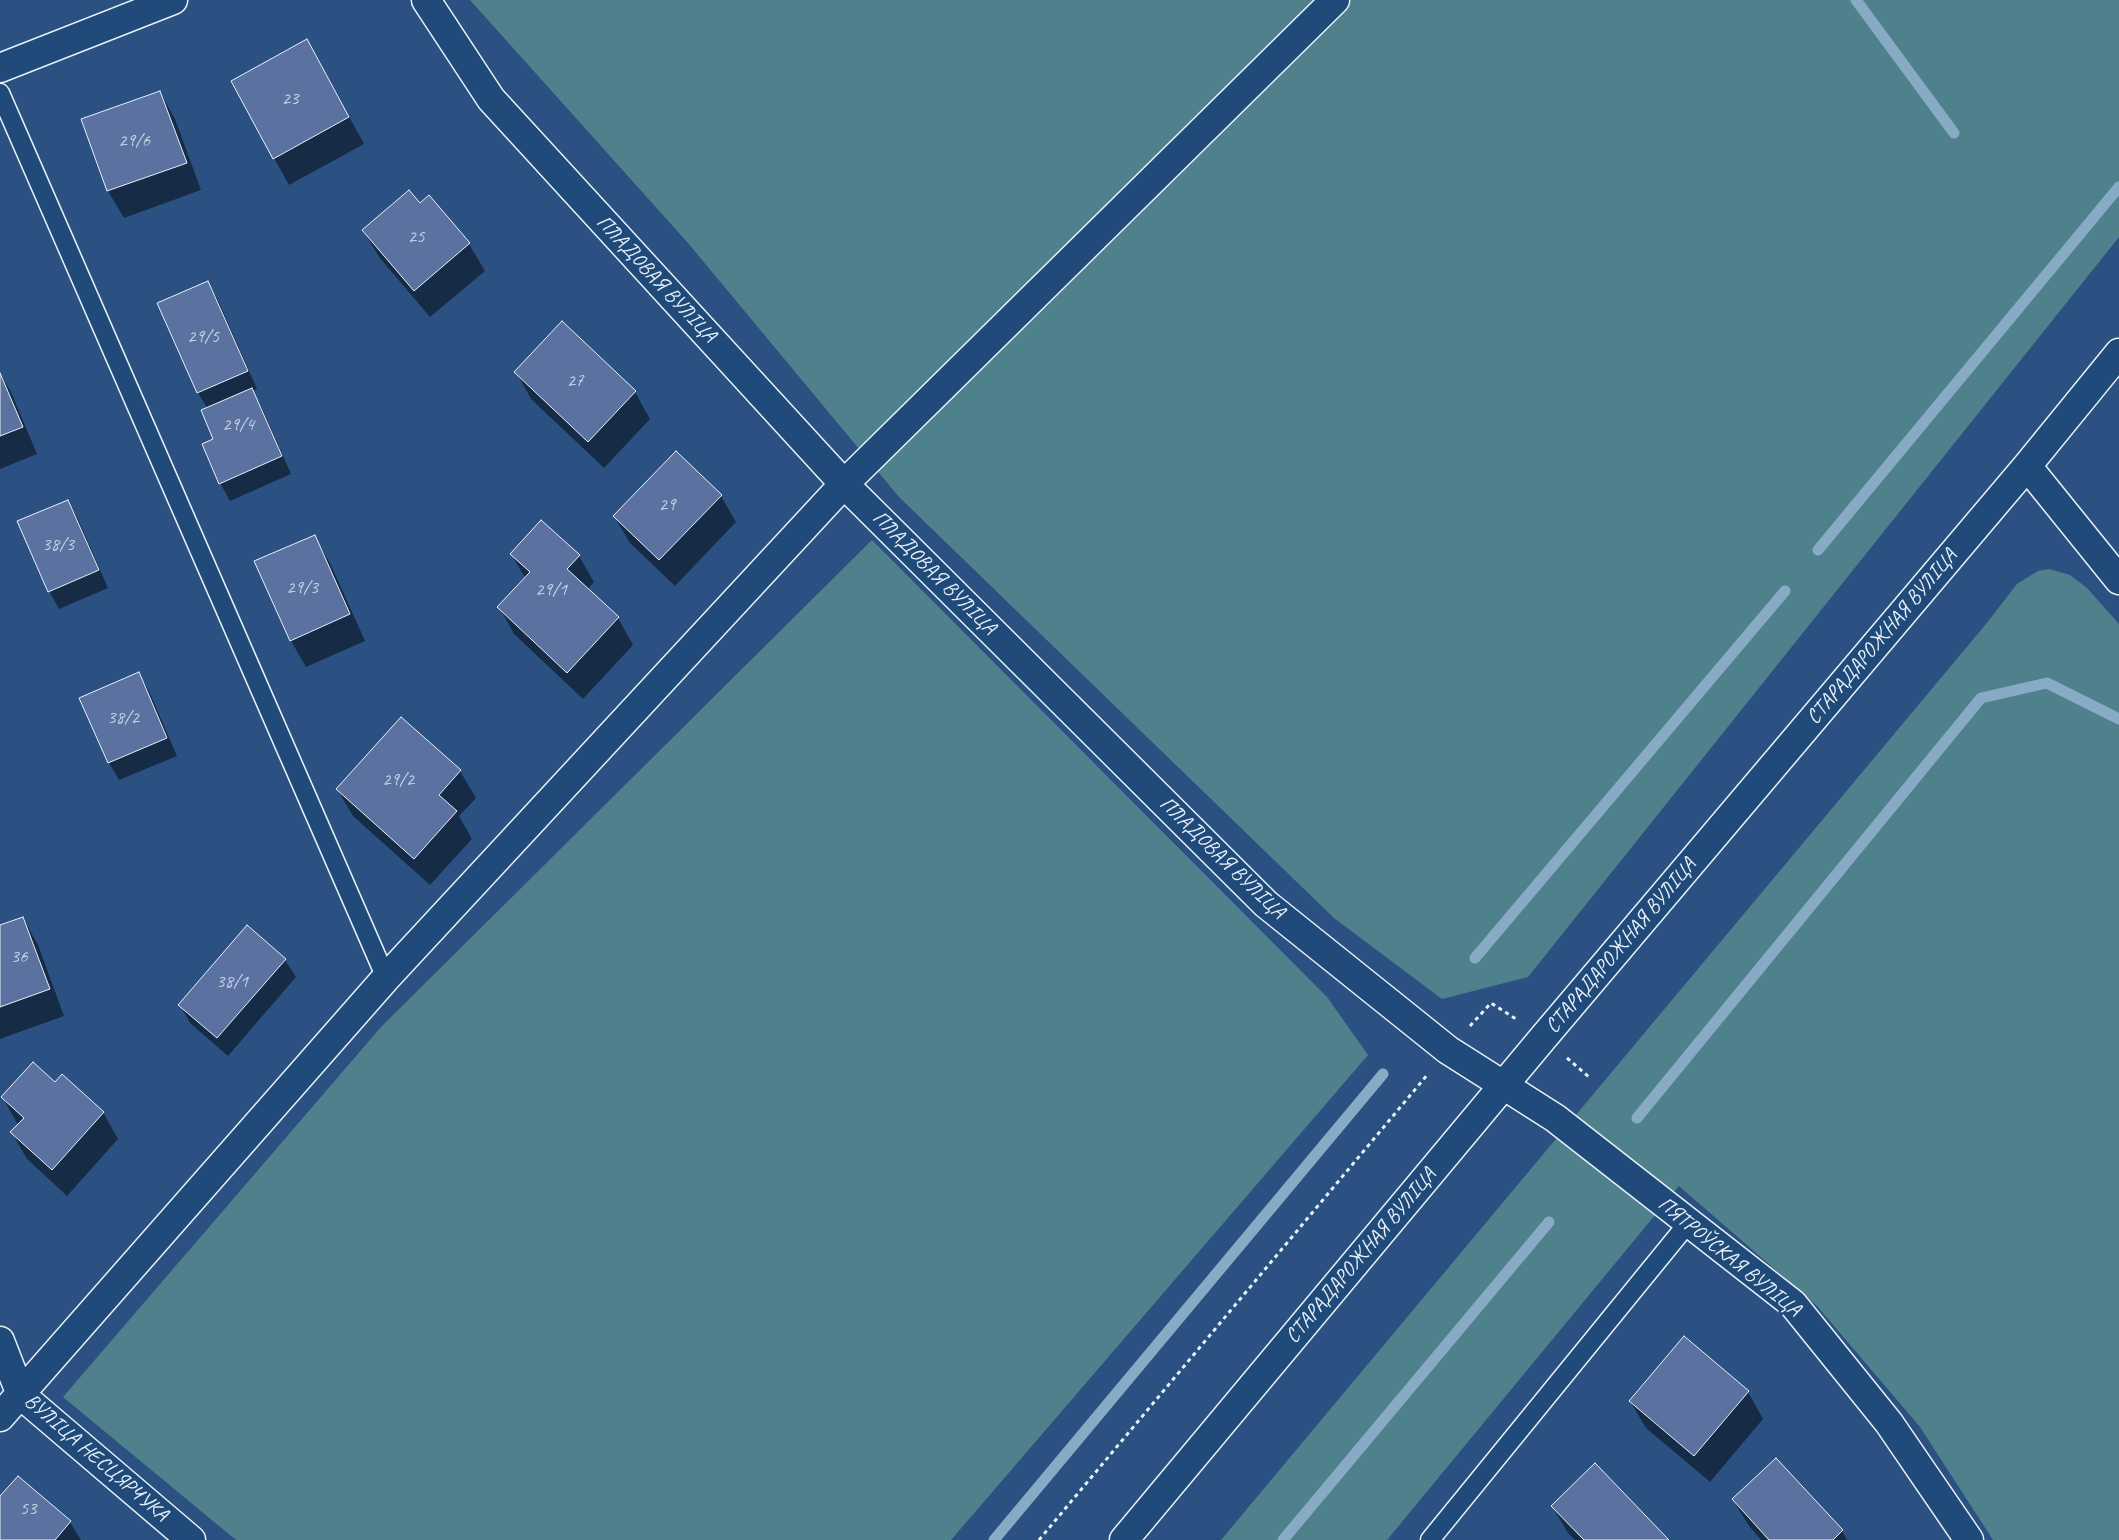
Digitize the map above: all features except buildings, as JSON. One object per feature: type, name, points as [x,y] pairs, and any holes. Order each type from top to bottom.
[{"type":"street","points":[[0,68],[173,0]]},
{"type":"street","name":"ПЛАДОВАЯ ВУЛІЦА","points":[[426,0],[491,99],[844,484],[1266,904],[1448,1050],[1503,1086]]},
{"type":"street","points":[[0,1417],[386,978],[844,484],[1335,0]]},
{"type":"street","name":"СТАРАДАРОЖНАЯ ВУЛІЦА","points":[[1124,1540],[1543,1038],[2027,466],[2119,353]]},
{"type":"street","points":[[2027,466],[2119,580]]},
{"type":"street","name":"ПЯТРОЎСКАЯ ВУЛІЦА","points":[[1503,1086],[1555,1118],[1793,1304],[1889,1423],[1969,1540]]},
{"type":"street","name":"ВУЛІЦА НЕСЦЯРЧУКА","points":[[0,1341],[21,1395],[191,1540]]},
{"type":"lane","points":[[0,93],[386,978]]},
{"type":"lane","points":[[1430,1540],[1689,1222]]},
{"type":"path","points":[[1040,1540],[1448,1050],[1492,1003],[1543,1038],[1589,1077]]},
{"type":"green space","points":[[470,0],[2119,0],[2119,237],[1528,977],[1442,999],[1334,918],[899,497],[688,243]]},
{"type":"green space","points":[[872,540],[1327,997],[1368,1055],[951,1540],[236,1540],[63,1397],[381,1027]]},
{"type":"green space","points":[[2049,569],[2070,575],[2087,588],[2119,624],[2119,1540],[1993,1540],[1920,1427],[1817,1306],[1679,1186],[1387,1540],[1221,1540],[1986,624],[2017,584],[2038,571]]},
{"type":"waterway","points":[[1856,0],[1954,133]]},
{"type":"waterway","points":[[1818,550],[2119,187]]},
{"type":"waterway","points":[[1475,958],[1785,591]]},
{"type":"waterway","points":[[1637,1118],[1981,698],[2047,683],[2119,719]]},
{"type":"waterway","points":[[994,1540],[1383,1074]]},
{"type":"waterway","points":[[1283,1540],[1549,1222]]}]
